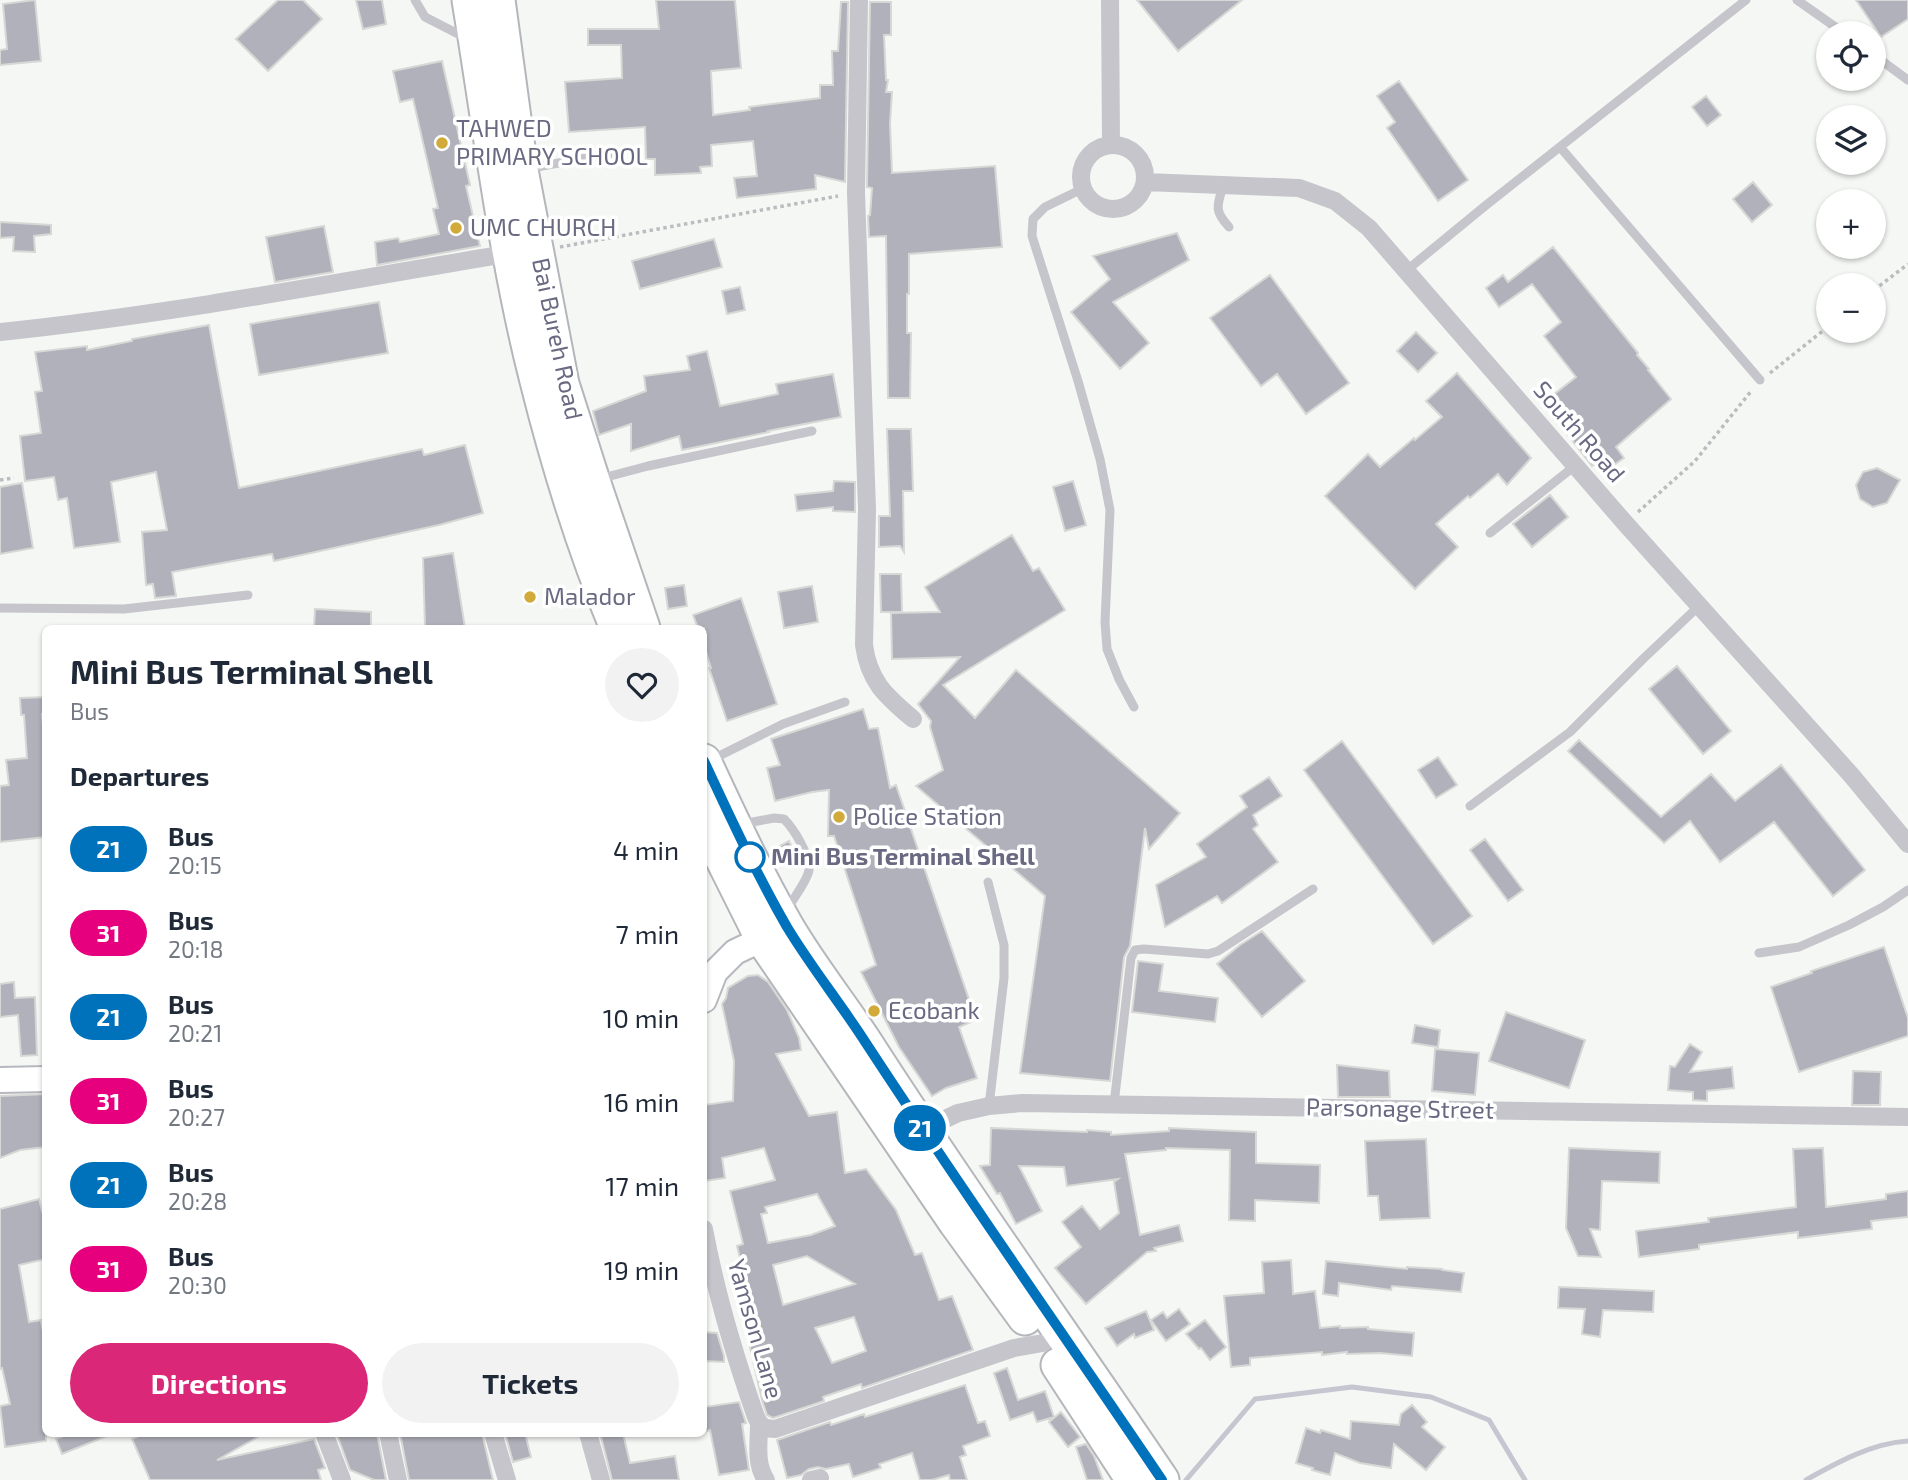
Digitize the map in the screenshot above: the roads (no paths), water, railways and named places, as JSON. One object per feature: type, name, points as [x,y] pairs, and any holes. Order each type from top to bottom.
[{"type":"highway","points":[[468,0],[523,252]]},
{"type":"highway","name":"Bai Bureh Road","points":[[498,0],[521,170],[523,252],[562,384],[579,485],[642,625]]},
{"type":"highway","points":[[579,485],[616,625]]},
{"type":"highway","points":[[707,775],[718,823],[778,928],[811,965],[857,1030],[956,1223],[1043,1343],[1132,1480]]},
{"type":"highway","points":[[911,1136],[1067,1338],[1162,1480]]},
{"type":"main road","points":[[709,971],[735,952],[778,928]]},
{"type":"main road","points":[[0,1080],[42,1079]]},
{"type":"street","points":[[859,0],[856,193],[867,509],[864,645],[867,664],[877,684],[914,719]]},
{"type":"street","points":[[1110,0],[1111,144]]},
{"type":"street","points":[[1111,144],[1129,149],[1142,163],[1145,182],[1142,192],[1127,207],[1105,209],[1087,198],[1082,189],[1082,164],[1089,154],[1099,147],[1111,144]]},
{"type":"street","name":"South Road","points":[[1145,182],[1299,188],[1335,201],[1370,228],[1625,523],[1852,776],[1908,844]]},
{"type":"street","points":[[0,332],[192,307],[523,252]]},
{"type":"street","name":"Parsonage Street","points":[[911,1136],[958,1113],[989,1106],[1022,1103],[1908,1117]]},
{"type":"street","name":"Yamson Lane","points":[[707,1247],[729,1339],[767,1427]]},
{"type":"street","points":[[766,1480],[758,1462],[767,1427],[1014,1348],[1043,1343]]},
{"type":"street","points":[[326,1437],[342,1480]]},
{"type":"street","points":[[389,1437],[398,1480]]},
{"type":"street","points":[[494,1437],[507,1480]]},
{"type":"street","points":[[589,1437],[601,1480]]},
{"type":"lane","points":[[415,0],[425,17],[476,43]]},
{"type":"lane","points":[[1407,270],[1746,0]]},
{"type":"lane","points":[[1797,0],[1827,21]]},
{"type":"lane","points":[[1886,64],[1908,80]]},
{"type":"lane","points":[[1560,147],[1760,380]]},
{"type":"lane","points":[[521,170],[618,152]]},
{"type":"lane","points":[[1223,186],[1217,207],[1220,218],[1229,228]]},
{"type":"lane","points":[[1082,189],[1045,206],[1033,219],[1032,236],[1088,414],[1102,472],[1110,510],[1105,622],[1107,649],[1134,707]]},
{"type":"lane","points":[[579,485],[648,466],[812,431]]},
{"type":"lane","points":[[1490,533],[1576,465]]},
{"type":"lane","points":[[0,608],[124,609],[248,596]]},
{"type":"lane","points":[[1470,806],[1570,732],[1700,605]]},
{"type":"lane","points":[[707,761],[783,724],[845,702]]},
{"type":"lane","points":[[718,823],[774,818],[784,819],[795,829],[809,872],[778,928]]},
{"type":"lane","points":[[988,882],[1004,945],[1004,978],[989,1106]]},
{"type":"lane","points":[[1114,1104],[1131,958],[1135,950],[1208,954],[1218,951],[1313,889]]},
{"type":"lane","points":[[1759,953],[1799,947],[1861,919],[1908,890]]},
{"type":"waterway","points":[[1186,1480],[1255,1399],[1352,1387],[1431,1397],[1489,1420],[1525,1480]]},
{"type":"waterway","points":[[1806,1480],[1868,1450],[1908,1441]]},
{"type":"place","name":"TAHWED PRIMARY SCHOOL","points":[[442,143]]},
{"type":"place","name":"UMC CHURCH","points":[[456,228]]},
{"type":"place","name":"Malador","points":[[530,597]]},
{"type":"place","name":"Police Station","points":[[839,817]]},
{"type":"place","name":"Mini Bus Terminal Shell","points":[[750,857]]},
{"type":"place","name":"Ecobank","points":[[874,1011]]}]
